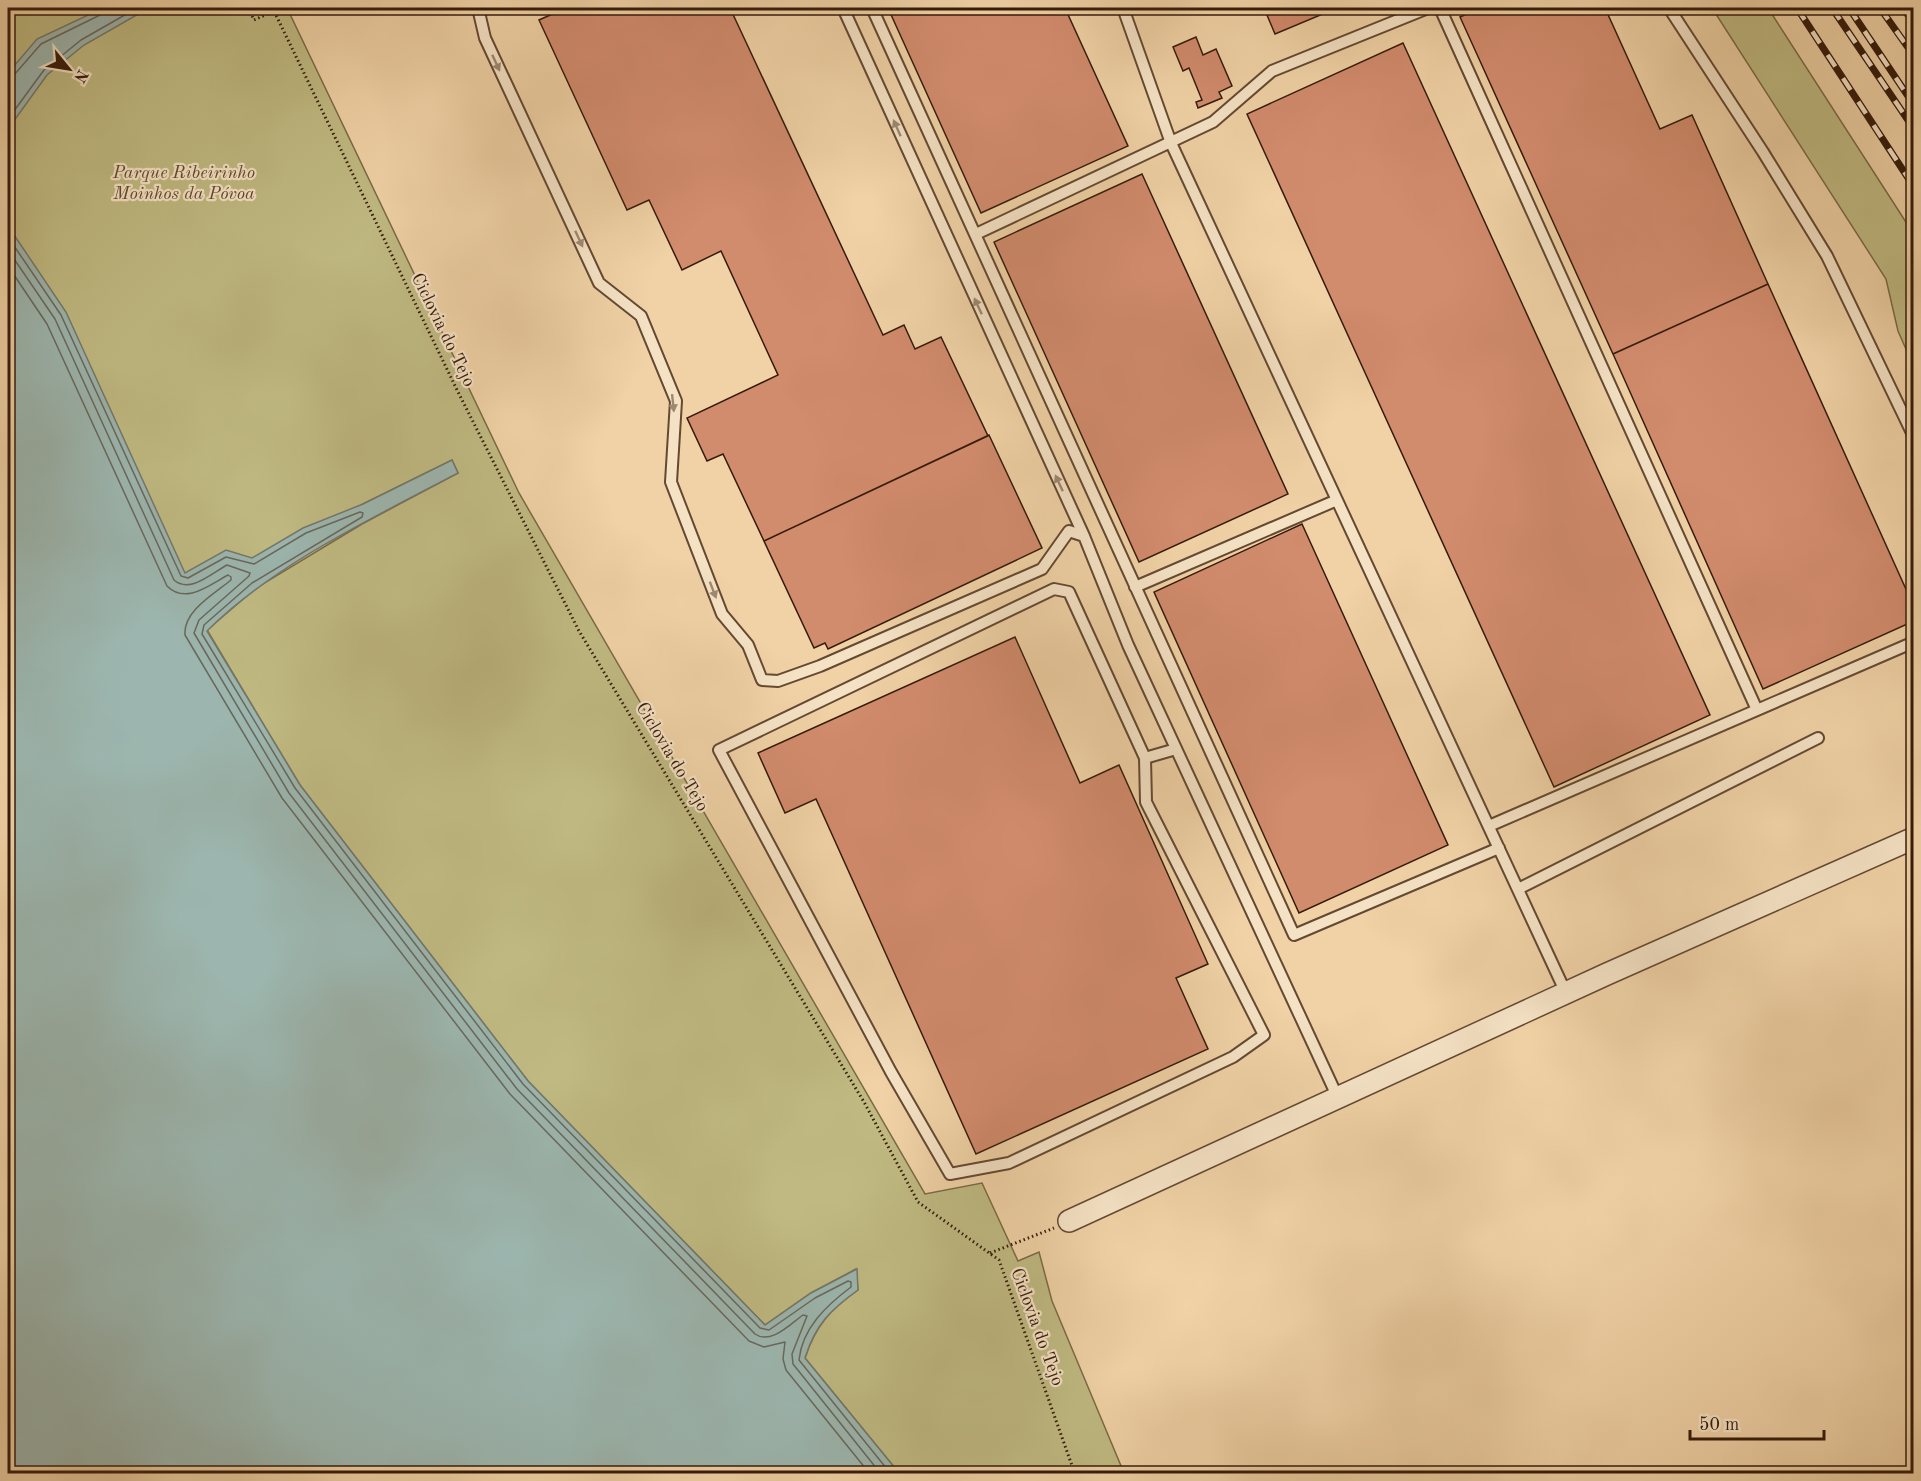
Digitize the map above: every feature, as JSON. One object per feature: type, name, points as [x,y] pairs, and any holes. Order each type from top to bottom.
[{"type":"street","points":[[1069,1221],[1566,993],[1914,838]]},
{"type":"lane","points":[[478,8],[485,39],[599,283],[641,316],[676,401],[671,482],[722,614],[748,645],[762,680],[778,681],[820,666],[1042,569],[1069,531],[1084,536]]},
{"type":"lane","points":[[843,8],[1084,536],[1128,645],[1338,1098]]},
{"type":"lane","points":[[872,8],[1294,935],[1499,848]]},
{"type":"lane","points":[[1123,8],[1171,143],[1566,993]]},
{"type":"lane","points":[[976,234],[1213,122],[1272,71],[1428,8]]},
{"type":"lane","points":[[1440,8],[1757,710]]},
{"type":"lane","points":[[1669,8],[1763,152],[1827,256],[1914,437]]},
{"type":"lane","points":[[1135,587],[1337,500]]},
{"type":"lane","points":[[1054,589],[1069,592],[1145,758],[1146,802],[1264,1035],[1233,1057],[1009,1163],[950,1174],[891,1072],[719,750],[1054,589]]},
{"type":"lane","points":[[1489,826],[1914,642]]},
{"type":"lane","points":[[1518,889],[1818,738]]},
{"type":"lane","points":[[1145,758],[1176,749]]},
{"type":"path","name":"Ciclovia do Tejo","points":[[248,8],[254,20],[274,11],[458,392],[579,631],[864,1102],[918,1202],[999,1260],[1075,1473]]},
{"type":"path","points":[[990,1253],[1069,1221]]},
{"type":"green space","name":"Parque Ribeirinho Moinhos da Póvoa","points":[[8,8],[287,8],[519,493],[925,1194],[982,1183],[1018,1261],[1039,1252],[1052,1301],[1124,1473],[899,1473],[805,1358],[814,1336],[825,1319],[839,1304],[858,1290],[856,1269],[811,1293],[765,1325],[528,1081],[300,785],[207,630],[256,588],[362,524],[458,473],[452,460],[363,504],[191,610],[8,389]]},
{"type":"green space","points":[[1712,8],[1768,8],[1913,233],[1913,365],[1898,331],[1886,279]]},
{"type":"water","points":[[103,8],[149,8],[84,45],[47,75],[8,129],[8,73],[37,39]]},
{"type":"water","points":[[8,226],[66,312],[185,573],[226,550],[252,558],[303,528],[363,504],[452,460],[458,473],[326,543],[294,563],[263,584],[207,631],[300,785],[528,1081],[765,1325],[811,1293],[857,1269],[858,1290],[825,1319],[814,1336],[805,1358],[899,1473],[8,1473]]},
{"type":"building","points":[[566,8],[730,8],[883,335],[904,325],[915,349],[941,337],[988,436],[764,541],[723,454],[707,461],[687,418],[778,375],[721,251],[682,270],[649,200],[627,210],[539,20]]},
{"type":"building","points":[[888,8],[1065,8],[1128,146],[981,213]]},
{"type":"building","points":[[1264,8],[1337,8],[1275,34]]},
{"type":"building","points":[[1480,8],[1605,8],[1660,129],[1692,115],[1768,284],[1613,354],[1460,17]]},
{"type":"building","points":[[1196,37],[1203,55],[1216,49],[1232,86],[1219,92],[1222,98],[1198,108],[1196,102],[1202,100],[1189,68],[1183,71],[1173,47]]},
{"type":"building","points":[[1403,43],[1710,715],[1554,787],[1247,114]]},
{"type":"building","points":[[1142,174],[1288,494],[1139,562],[994,242]]},
{"type":"building","points":[[1768,284],[1914,607],[1914,621],[1763,689],[1613,354]]},
{"type":"building","points":[[989,435],[1042,548],[828,649],[825,643],[814,648],[764,541]]},
{"type":"building","points":[[1302,524],[1448,845],[1299,913],[1154,592]]},
{"type":"building","points":[[1015,637],[1080,783],[1119,765],[1208,964],[1176,978],[1208,1049],[976,1154],[816,799],[785,813],[758,753]]},
{"type":"railway","points":[[1797,8],[1914,187]]},
{"type":"railway","points":[[1832,8],[1914,129]]},
{"type":"railway","points":[[1849,8],[1914,105]]},
{"type":"railway","points":[[1880,8],[1914,56]]}]
